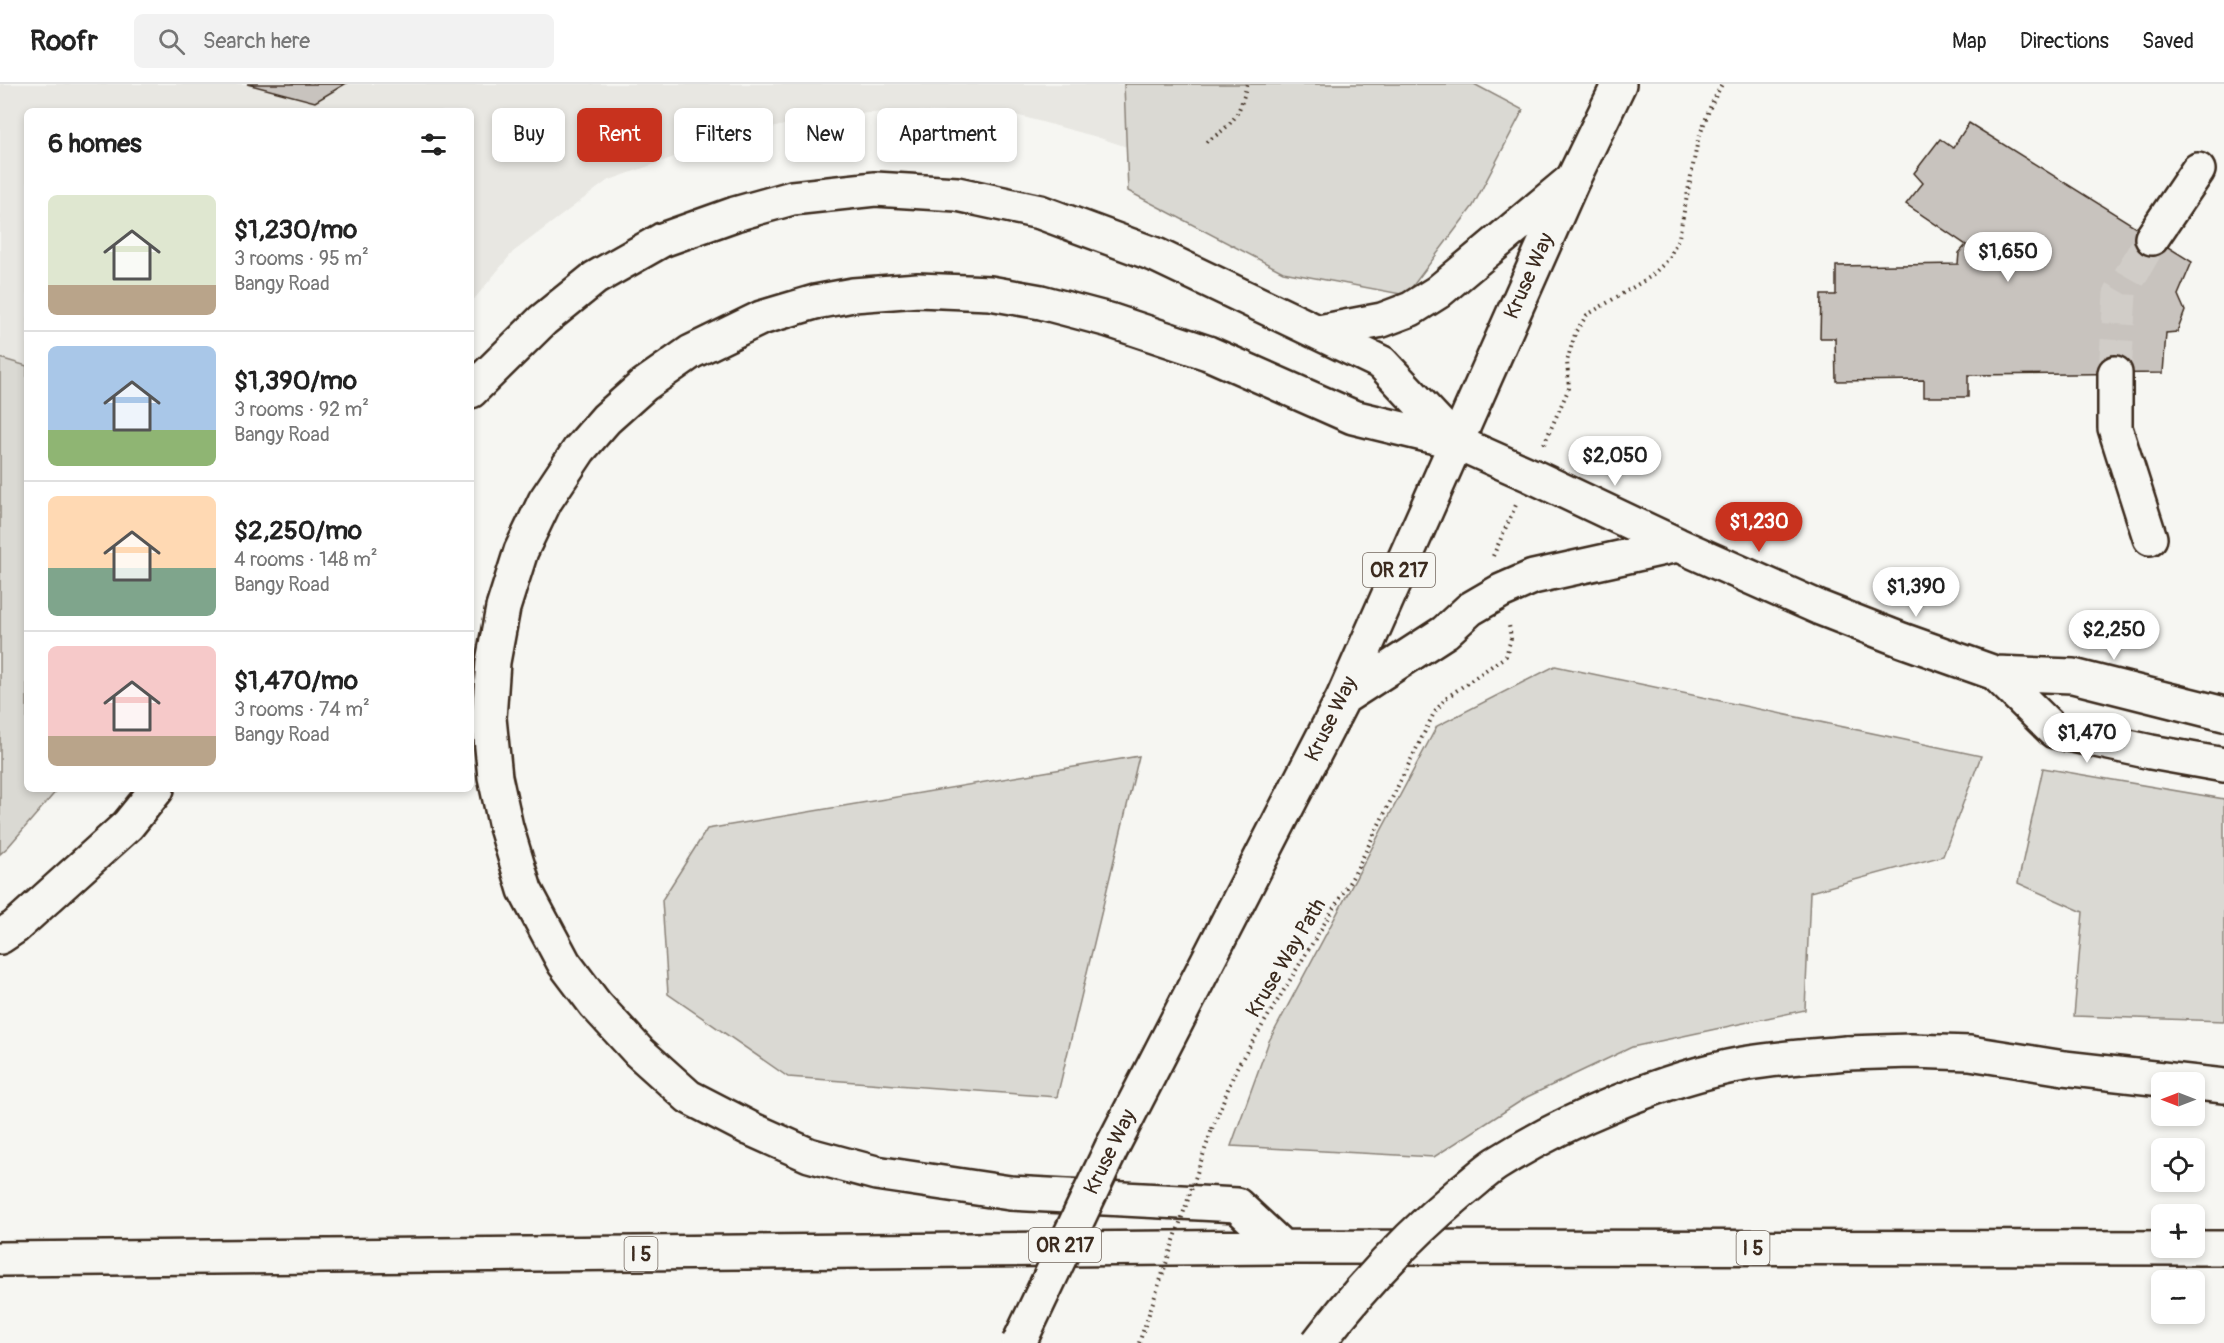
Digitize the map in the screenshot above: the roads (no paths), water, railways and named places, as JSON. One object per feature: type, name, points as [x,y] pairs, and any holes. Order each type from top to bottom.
[{"type":"main road","name":"Kruse Way","points":[[1019,1343],[1138,1096],[1343,698],[1573,179],[1619,84]]},
{"type":"main road","points":[[2152,237],[2198,170]]},
{"type":"main road","points":[[1319,332],[1382,320],[1411,309],[1438,292],[1573,179]]},
{"type":"main road","points":[[474,387],[535,327],[595,278],[662,240],[735,214],[792,198],[875,189],[957,194],[1040,212],[1156,255],[1382,363],[1456,442]]},
{"type":"main road","points":[[1282,1247],[1236,1205],[1010,1193],[876,1173],[809,1155],[751,1130],[689,1097],[639,1052],[595,1004],[564,963],[525,890],[506,826],[495,777],[489,718],[493,662],[503,608],[521,551],[545,501],[579,450],[606,419],[644,385],[691,352],[761,318],[814,302],[853,296],[918,290],[990,293],[1041,302],[1109,320],[1208,353],[1353,417],[1456,442],[1820,608],[1995,673],[2073,676],[2224,714]]},
{"type":"main road","points":[[2115,373],[2115,428],[2150,538]]},
{"type":"main road","points":[[1343,698],[1445,632],[1470,609],[1501,591],[1533,577],[1678,545]]},
{"type":"main road","points":[[1995,673],[2054,731],[2224,765]]},
{"type":"main road","points":[[0,938],[128,825],[155,792]]},
{"type":"main road","points":[[1318,1343],[1349,1303],[1401,1247],[1495,1165],[1539,1140],[1616,1103],[1689,1077],[1743,1064],[1847,1053],[1911,1052],[1970,1053],[2064,1068],[2224,1086]]},
{"type":"main road","name":"I 5","points":[[0,1258],[1282,1247],[2224,1248]]},
{"type":"tunnel","points":[[2115,373],[2120,294],[2152,238]]}]
